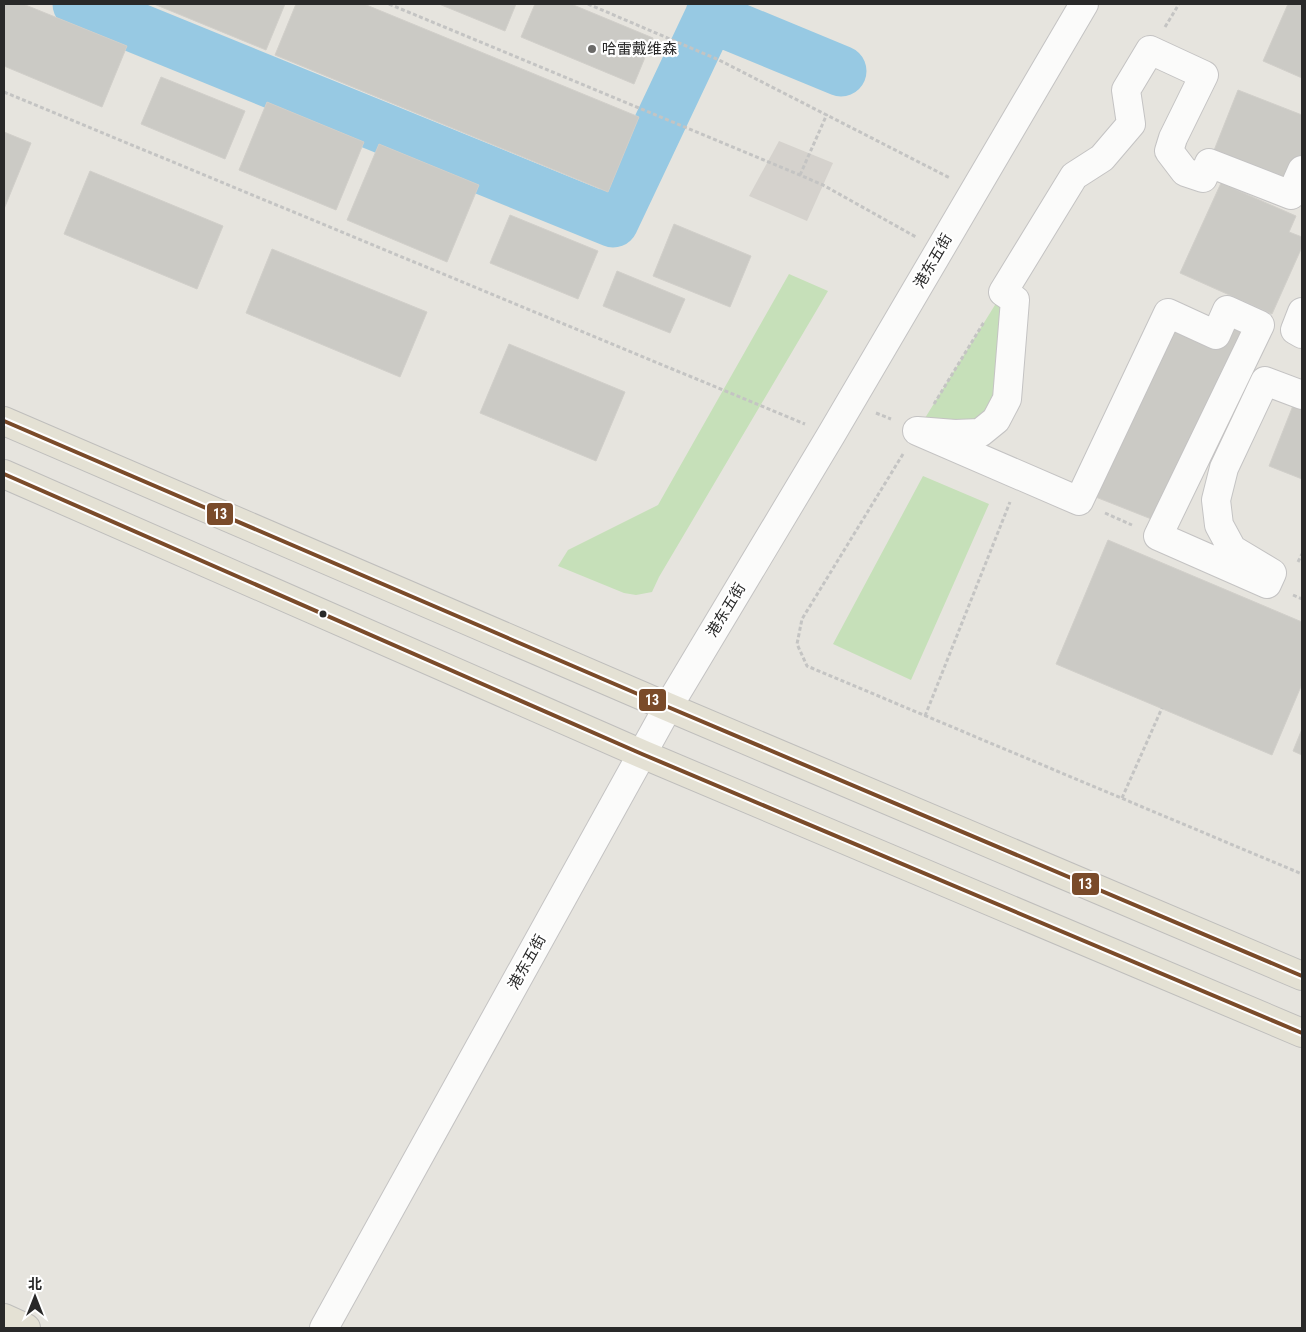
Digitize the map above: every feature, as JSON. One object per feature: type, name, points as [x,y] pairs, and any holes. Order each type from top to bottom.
[{"type":"main road","points":[[4,421],[668,707],[1302,976]]},
{"type":"main road","points":[[4,474],[642,754],[1302,1033]]},
{"type":"main road","points":[[4,1318],[26,1328]]},
{"type":"street","name":"港东五街","points":[[324,1328],[668,707],[831,435],[1084,4]]},
{"type":"street","points":[[1302,170],[1291,195],[1209,163],[1203,178],[1185,172],[1169,151],[1173,138],[1204,75],[1150,50],[1126,90],[1131,124],[1102,158],[1074,176],[1002,292],[1015,300],[1007,399],[996,420],[980,433],[955,434],[917,431],[1079,501],[1168,313],[1216,335],[1228,310],[1260,325],[1158,536],[1267,584],[1272,573],[1232,549],[1219,525],[1216,500],[1224,468],[1265,381],[1302,395]]},
{"type":"street","points":[[1302,312],[1295,330],[1302,334]]},
{"type":"path","points":[[389,4],[823,185],[939,250]]},
{"type":"path","points":[[588,4],[714,58],[974,190]]},
{"type":"path","points":[[4,92],[831,435]]},
{"type":"path","points":[[800,175],[826,114]]},
{"type":"path","points":[[925,716],[1020,476]]},
{"type":"path","points":[[802,619],[797,644],[807,666],[1302,874]]},
{"type":"path","points":[[1122,798],[1162,708]]},
{"type":"green space","points":[[789,274],[828,291],[659,577],[652,592],[636,595],[624,593],[558,566],[568,550],[658,505]]},
{"type":"green space","points":[[1003,292],[1012,345],[980,433],[917,431]]},
{"type":"green space","points":[[923,476],[989,504],[911,680],[833,644]]},
{"type":"shaded area","points":[[779,141],[833,163],[807,221],[749,196]]},
{"type":"building","points":[[4,4],[23,4],[127,46],[102,107],[4,66]]},
{"type":"building","points":[[154,4],[285,4],[266,50]]},
{"type":"building","points":[[296,4],[364,4],[639,117],[608,192],[275,55]]},
{"type":"building","points":[[439,4],[516,4],[505,31]]},
{"type":"building","points":[[535,4],[571,4],[653,38],[634,84],[521,37]]},
{"type":"building","points":[[1288,4],[1302,4],[1302,78],[1263,61]]},
{"type":"building","points":[[161,77],[245,111],[225,159],[141,124]]},
{"type":"building","points":[[1238,90],[1302,115],[1302,167],[1291,195],[1209,163]]},
{"type":"building","points":[[267,102],[364,142],[336,210],[239,170]]},
{"type":"building","points":[[4,132],[31,143],[4,209]]},
{"type":"building","points":[[379,144],[479,185],[447,262],[347,220]]},
{"type":"building","points":[[90,171],[223,226],[197,289],[64,234]]},
{"type":"building","points":[[1221,183],[1296,216],[1289,232],[1302,237],[1302,247],[1272,314],[1180,273]]},
{"type":"building","points":[[510,215],[598,251],[578,299],[490,263]]},
{"type":"building","points":[[674,224],[751,256],[730,307],[653,276]]},
{"type":"building","points":[[272,249],[427,312],[400,377],[246,313]]},
{"type":"building","points":[[617,271],[685,299],[670,333],[603,306]]},
{"type":"building","points":[[1227,310],[1260,325],[1164,524],[1083,492],[1168,313],[1216,335]]},
{"type":"building","points":[[509,344],[625,392],[596,461],[480,413]]},
{"type":"building","points":[[1298,393],[1302,395],[1302,479],[1269,466]]},
{"type":"building","points":[[1108,540],[1302,622],[1302,684],[1272,755],[1056,664]]},
{"type":"building","points":[[1302,729],[1302,755],[1293,751]]},
{"type":"waterway","points":[[78,4],[613,222],[710,17],[714,4]]},
{"type":"waterway","points":[[710,17],[841,71]]},
{"type":"transit line","name":"13","points":[[4,421],[668,707],[1302,976]]},
{"type":"transit line","name":"13","points":[[4,474],[642,754],[1302,1033]]},
{"type":"place","name":"哈雷戴维森","points":[[592,49]]}]
